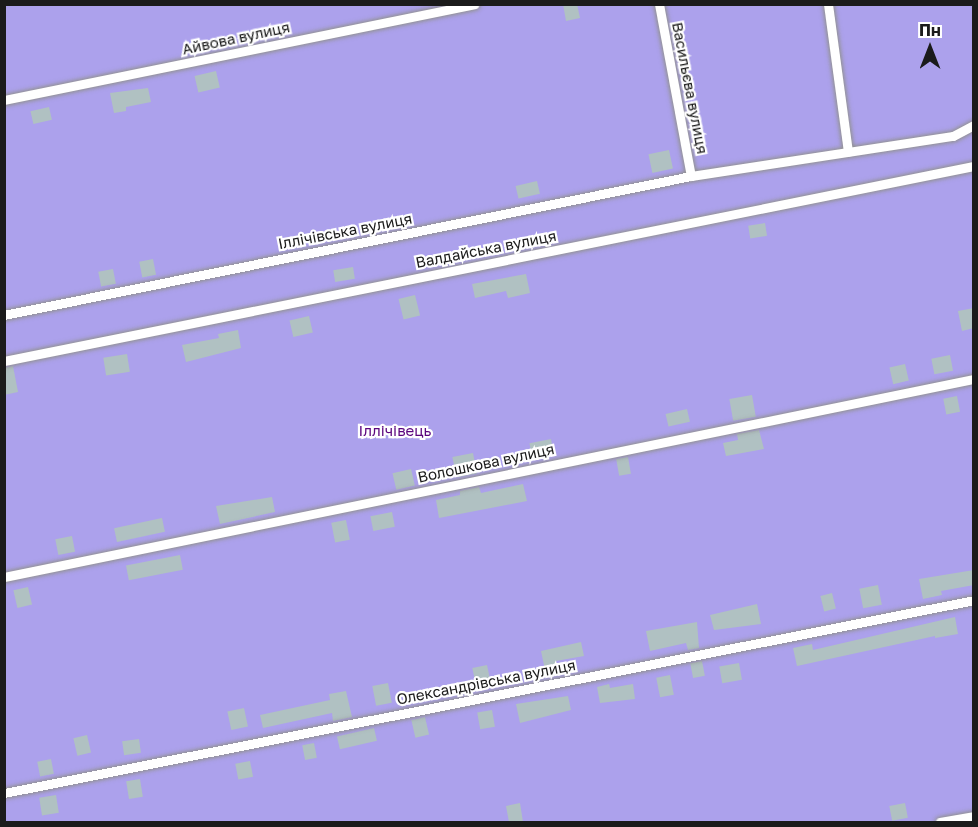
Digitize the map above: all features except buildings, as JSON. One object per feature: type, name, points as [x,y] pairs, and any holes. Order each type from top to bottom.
[{"type":"lane","name":"Айвова вулиця","points":[[4,100],[474,4]]},
{"type":"lane","name":"Васильєва вулиця","points":[[659,4],[691,176]]},
{"type":"lane","points":[[828,4],[848,153]]},
{"type":"lane","name":"Іллічівська вулиця","points":[[4,315],[691,176],[953,136],[974,125]]},
{"type":"lane","name":"Валдайська вулиця","points":[[4,361],[974,166]]},
{"type":"lane","name":"Волошкова вулиця","points":[[4,577],[974,379]]},
{"type":"lane","name":"Олександрівська вулиця","points":[[4,793],[974,600]]},
{"type":"lane","points":[[940,822],[974,816]]},
{"type":"green space","name":"Іллічівець","points":[[5,5],[973,5],[973,822],[5,822]]}]
